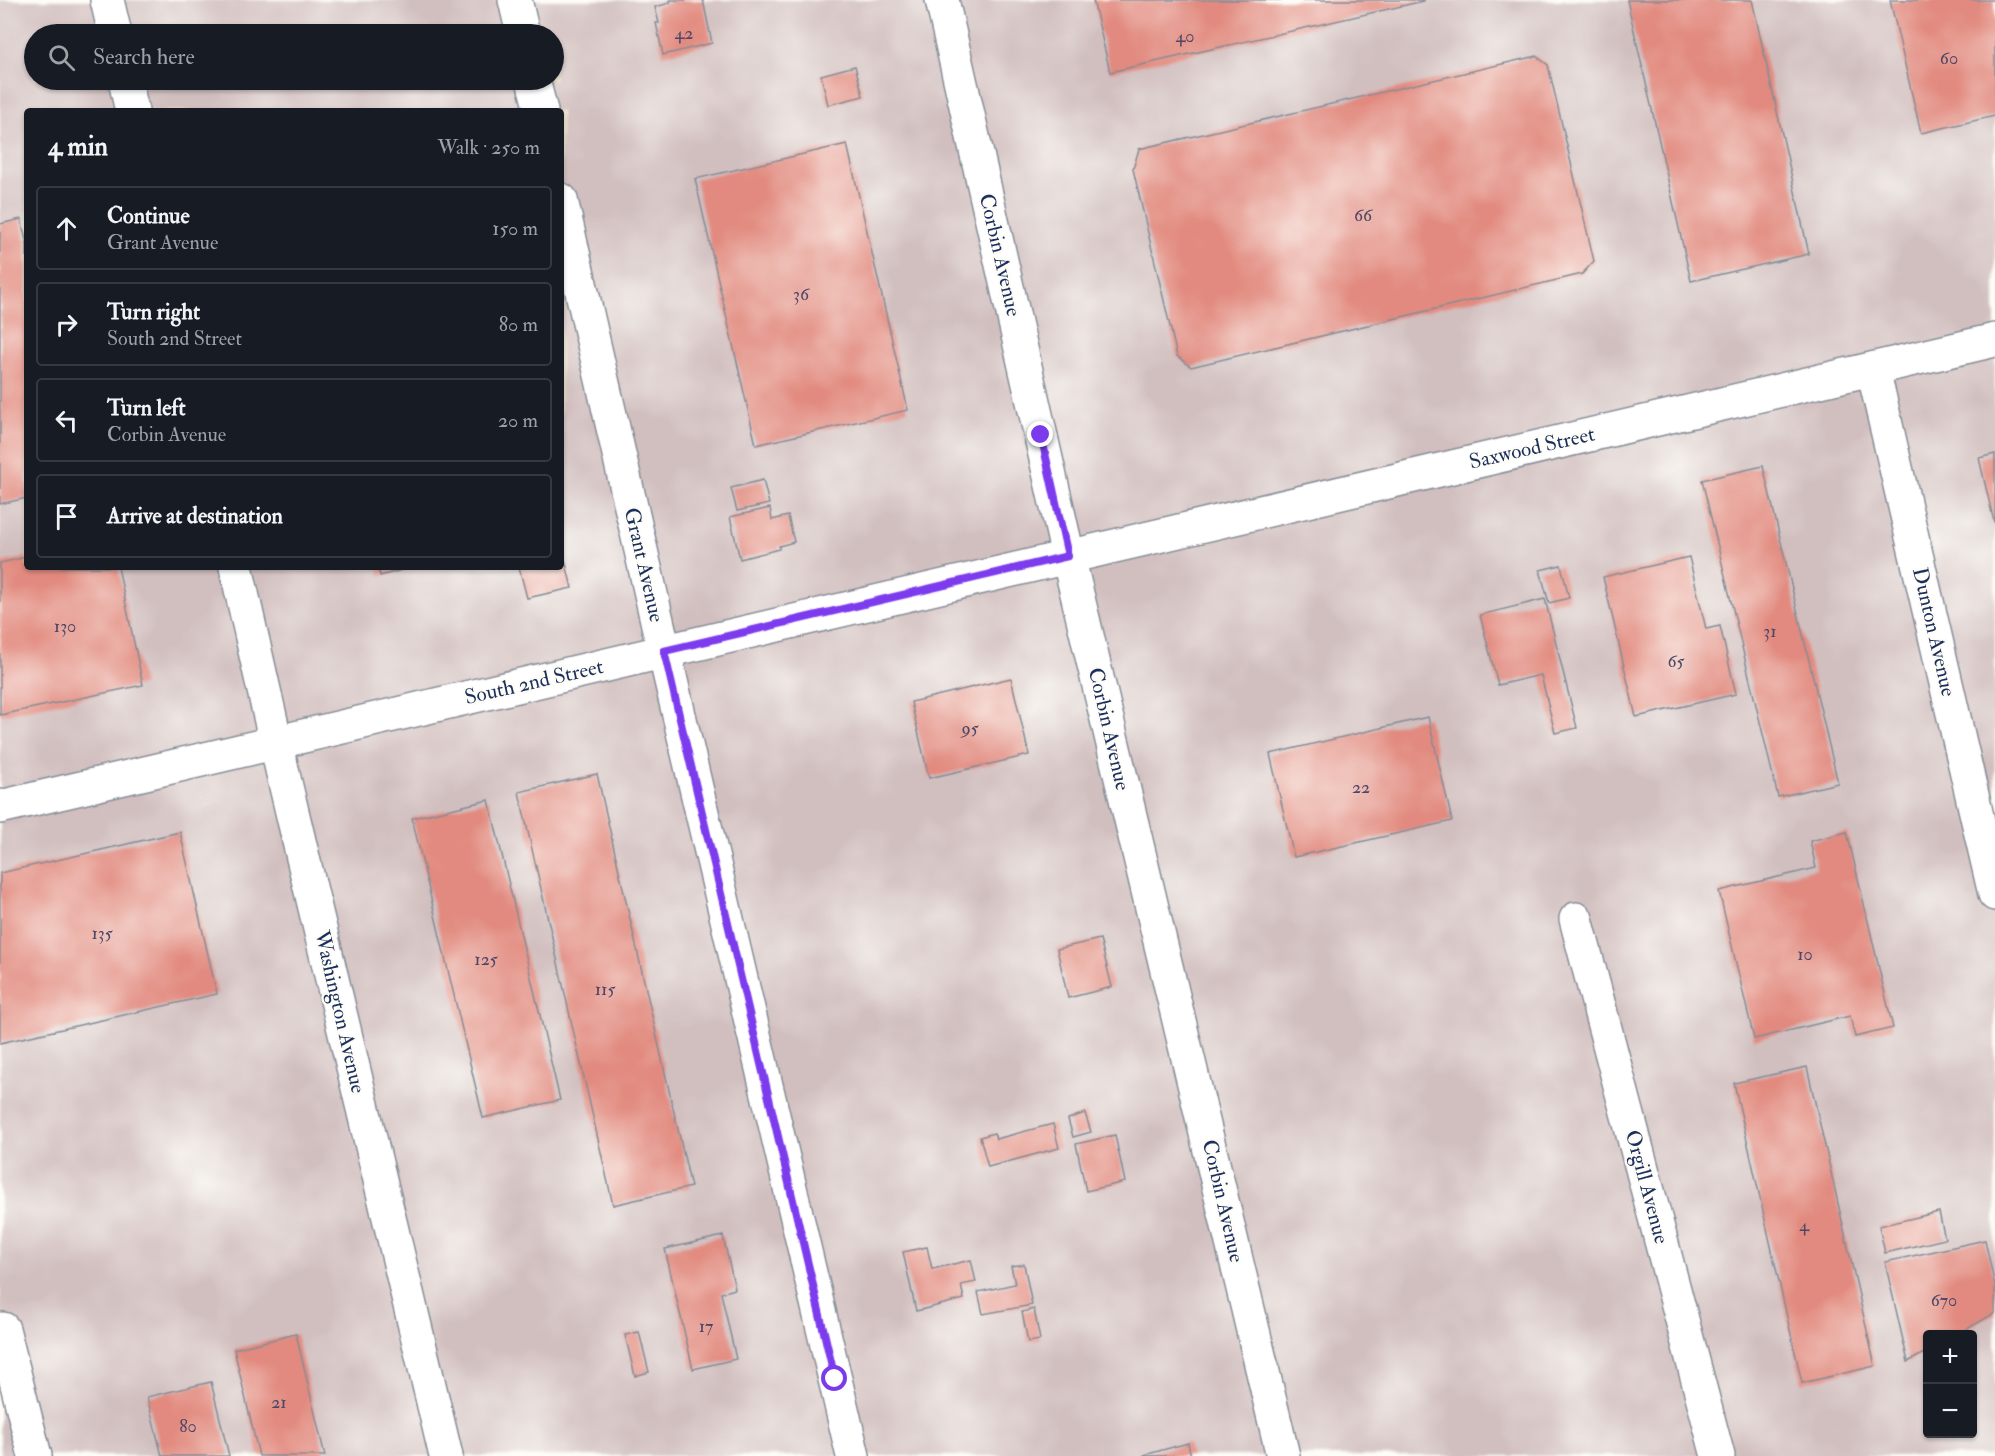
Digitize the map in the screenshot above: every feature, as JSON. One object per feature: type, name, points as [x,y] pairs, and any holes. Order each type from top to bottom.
[{"type":"street","points":[[107,0],[113,24]]},
{"type":"street","points":[[515,0],[521,24]]},
{"type":"street","name":"Corbin Avenue","points":[[942,0],[1068,556],[1283,1456]]},
{"type":"street","points":[[127,90],[131,108]]},
{"type":"street","points":[[536,90],[540,108]]},
{"type":"street","name":"Grant Avenue","points":[[564,213],[853,1456]]},
{"type":"street","name":"Saxwood Street","points":[[1068,556],[1995,340]]},
{"type":"street","name":"Dunton Avenue","points":[[1873,369],[1995,894]]},
{"type":"street","name":"South 2nd Street","points":[[0,807],[1068,556]]},
{"type":"street","name":"Washington Avenue","points":[[237,570],[446,1456]]},
{"type":"street","name":"Orgill Avenue","points":[[1576,919],[1718,1456]]},
{"type":"street","points":[[3,1329],[35,1456]]},
{"type":"shaded area","points":[[0,0],[1995,0],[1995,1456],[0,1456]]},
{"type":"building","points":[[670,0],[703,0],[712,43],[663,55],[655,7],[670,3]]},
{"type":"building","points":[[1093,0],[1424,0],[1424,1],[1110,72]]},
{"type":"building","points":[[1627,0],[1752,0],[1809,254],[1691,281]]},
{"type":"building","points":[[1890,0],[1995,0],[1995,116],[1921,133]]},
{"type":"building","points":[[1536,56],[1548,65],[1594,261],[1582,274],[1191,367],[1177,356],[1133,169],[1139,149]]},
{"type":"building","points":[[855,66],[863,96],[828,105],[821,75]]},
{"type":"building","points":[[847,144],[908,410],[756,445],[695,179]]},
{"type":"building","points":[[21,219],[24,232],[24,499],[0,504],[0,224]]},
{"type":"building","points":[[1995,454],[1995,522],[1994,522],[1979,458]]},
{"type":"building","points":[[1763,466],[1838,783],[1778,797],[1702,480]]},
{"type":"building","points":[[763,480],[769,504],[737,511],[731,488]]},
{"type":"building","points":[[770,508],[772,520],[788,516],[794,542],[779,546],[779,549],[740,559],[730,517]]},
{"type":"building","points":[[564,556],[572,588],[527,598],[520,570],[564,570]]},
{"type":"building","points":[[1689,557],[1706,629],[1720,626],[1736,694],[1636,717],[1603,577]]},
{"type":"building","points":[[24,558],[24,570],[119,570],[143,685],[0,715],[0,563]]},
{"type":"building","points":[[1561,565],[1569,598],[1549,603],[1540,570]]},
{"type":"building","points":[[379,570],[402,570],[380,576]]},
{"type":"building","points":[[1545,599],[1577,728],[1555,733],[1541,675],[1498,685],[1480,615]]},
{"type":"building","points":[[1011,678],[1029,755],[929,778],[911,702]]},
{"type":"building","points":[[1428,717],[1452,821],[1294,857],[1270,754]]},
{"type":"building","points":[[597,774],[691,1187],[613,1205],[519,792]]},
{"type":"building","points":[[489,800],[560,1100],[483,1118],[412,818]]},
{"type":"building","points":[[180,832],[217,994],[0,1043],[0,873]]},
{"type":"building","points":[[1847,832],[1893,1028],[1855,1037],[1850,1016],[1754,1039],[1719,891],[1816,868],[1810,841]]},
{"type":"building","points":[[1100,939],[1112,987],[1068,998],[1057,949]]},
{"type":"building","points":[[1807,1067],[1875,1366],[1802,1383],[1734,1083]]},
{"type":"building","points":[[1085,1113],[1091,1132],[1073,1137],[1068,1119]]},
{"type":"building","points":[[1053,1124],[1059,1148],[988,1167],[980,1137],[994,1133],[996,1139]]},
{"type":"building","points":[[1115,1135],[1125,1182],[1086,1191],[1076,1144]]},
{"type":"building","points":[[1939,1212],[1945,1239],[1885,1253],[1879,1226]]},
{"type":"building","points":[[723,1236],[735,1289],[721,1293],[736,1359],[693,1369],[665,1249]]},
{"type":"building","points":[[1985,1240],[1995,1286],[1995,1313],[1965,1330],[1923,1330],[1923,1354],[1908,1362],[1885,1262]]},
{"type":"building","points":[[927,1247],[932,1269],[971,1260],[976,1282],[961,1285],[964,1299],[916,1311],[903,1252]]},
{"type":"building","points":[[1024,1264],[1032,1305],[983,1314],[978,1292],[1015,1284],[1011,1266]]},
{"type":"building","points":[[1034,1309],[1040,1340],[1028,1342],[1022,1312]]},
{"type":"building","points":[[639,1332],[649,1372],[635,1376],[625,1335]]},
{"type":"building","points":[[296,1334],[325,1456],[259,1456],[234,1349]]},
{"type":"building","points":[[211,1382],[229,1456],[162,1456],[147,1397]]},
{"type":"building","points":[[1188,1443],[1191,1456],[1144,1456],[1144,1455]]},
{"type":"route","points":[[835,1379],[664,651],[1068,556],[1041,435]]}]
